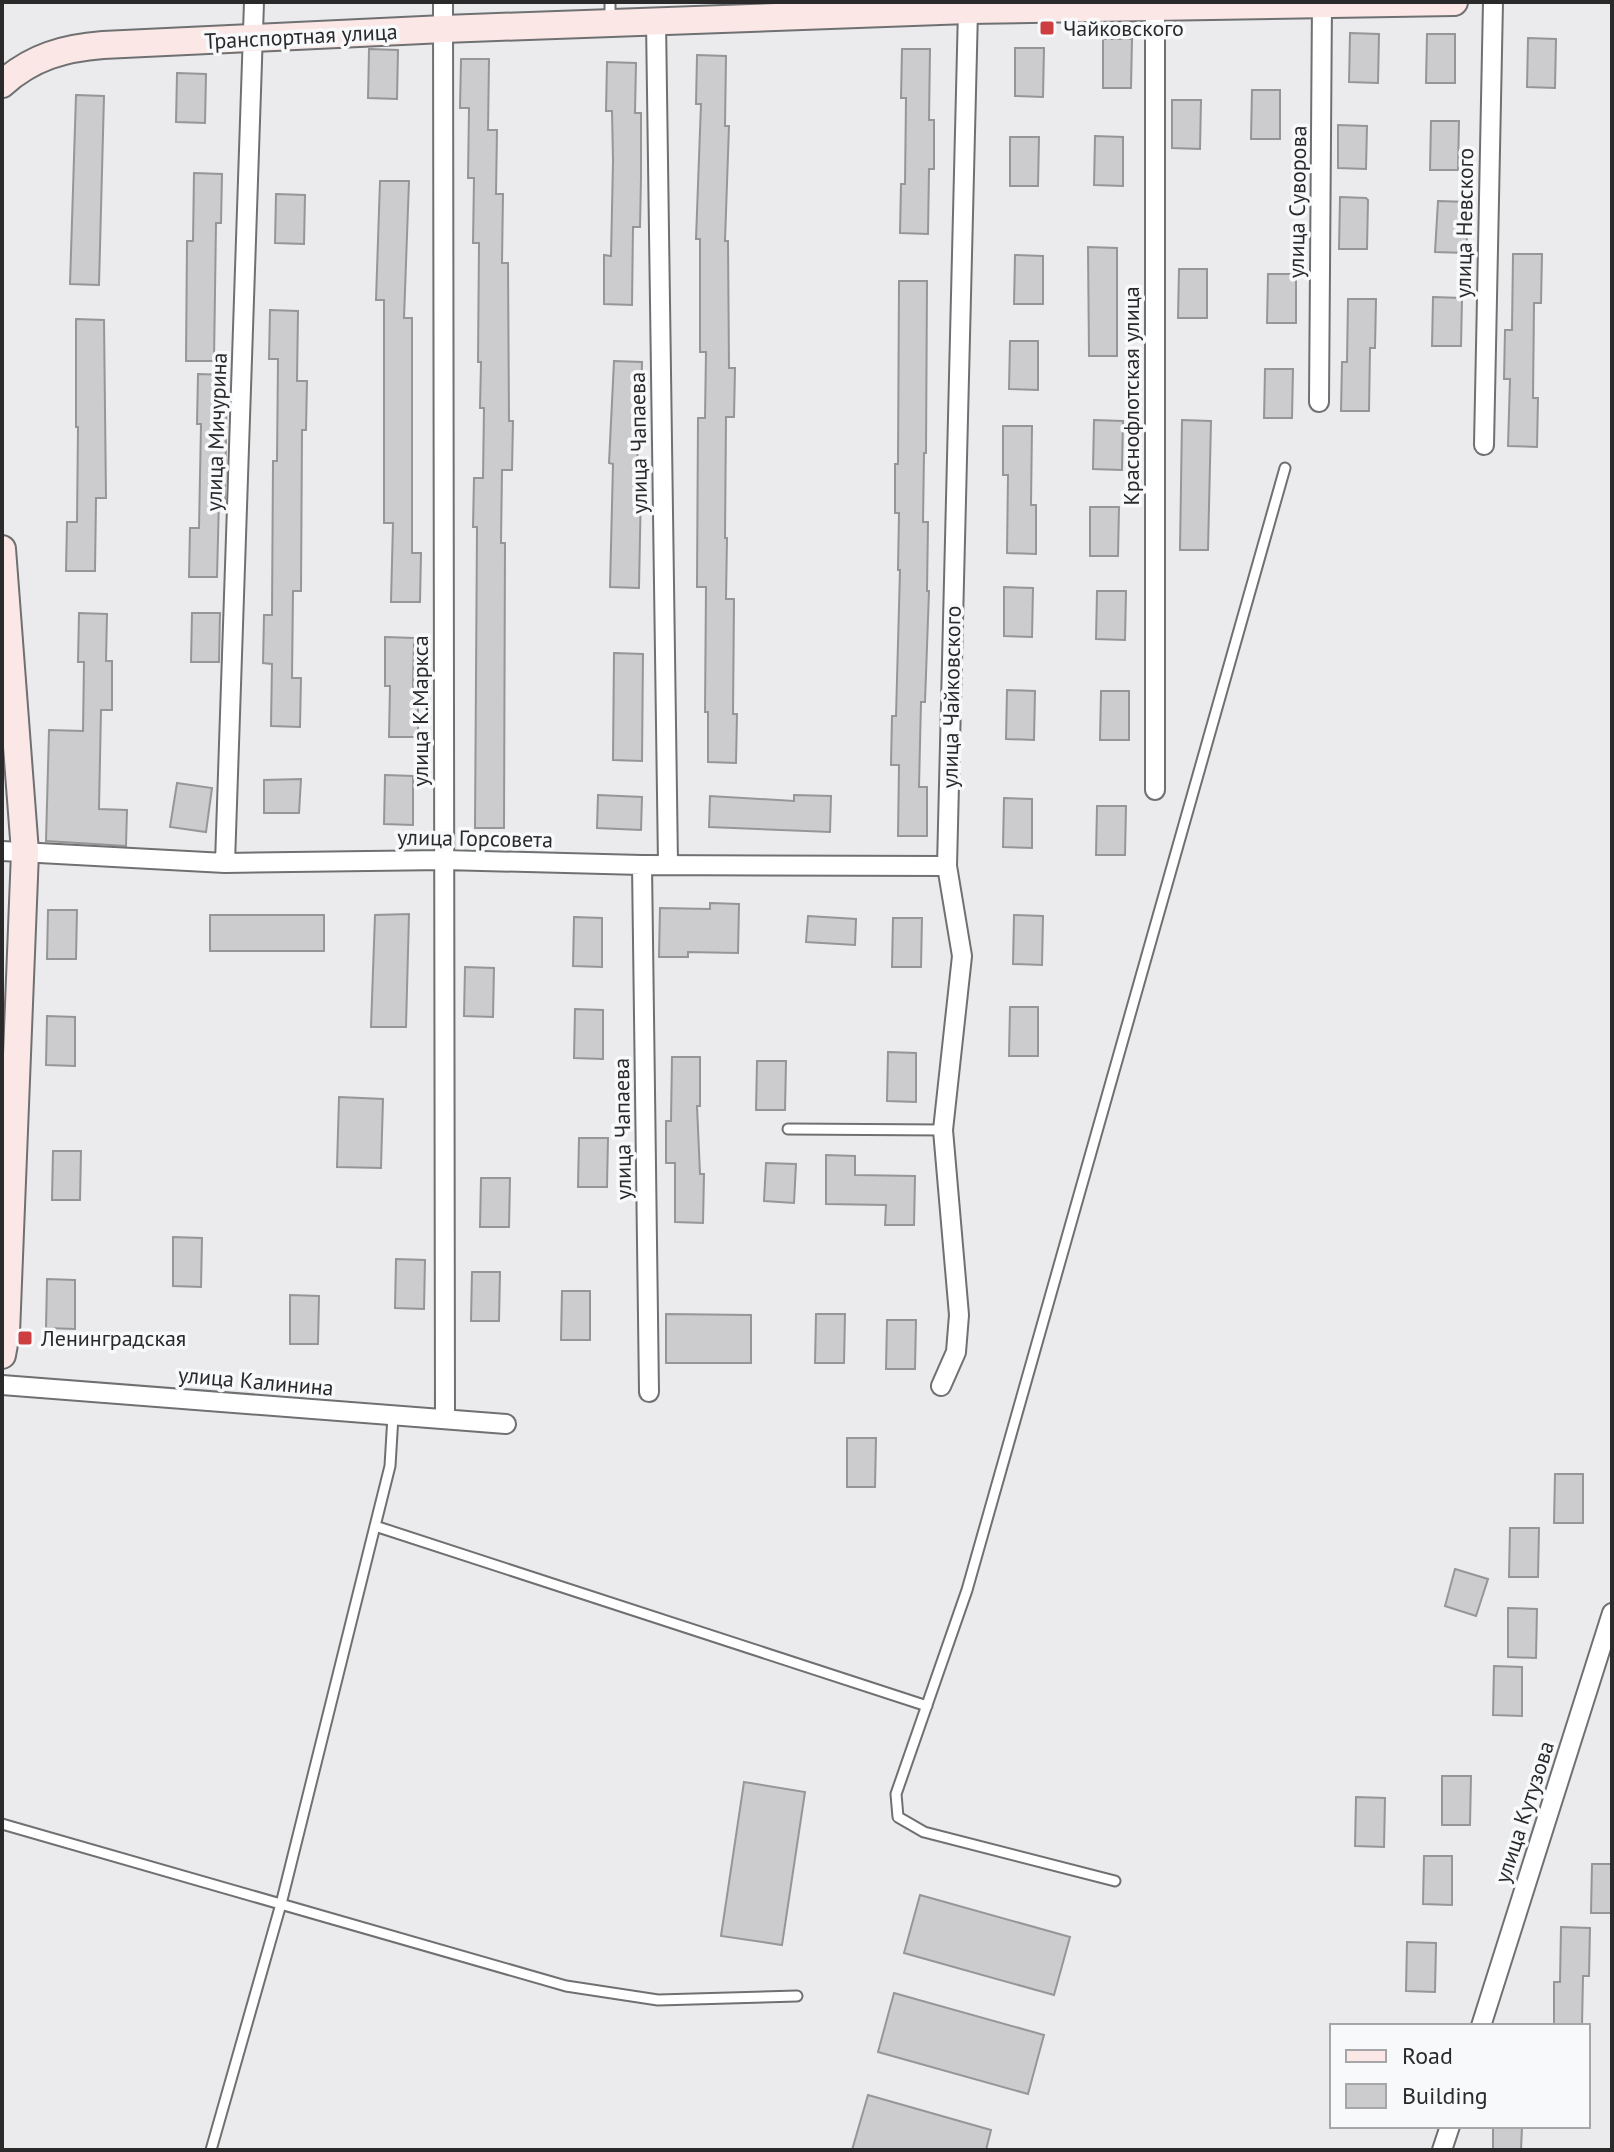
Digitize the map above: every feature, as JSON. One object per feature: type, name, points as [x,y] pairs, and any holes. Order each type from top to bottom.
[{"type":"street","name":"улица Мичурина","points":[[225,863],[254,2]]},
{"type":"street","name":"улица К.Маркса","points":[[443,2],[445,1419]]},
{"type":"street","name":"Транспортная улица","points":[[2,84],[15,72],[44,55],[78,47],[444,29],[610,12],[656,21],[781,9],[1454,2]]},
{"type":"street","name":"улица Невского","points":[[1484,445],[1493,2]]},
{"type":"street","name":"улица Суворова","points":[[1319,402],[1322,3]]},
{"type":"street","name":"Краснофлотская улица","points":[[1155,5],[1155,790]]},
{"type":"street","name":"улица Чайковского","points":[[941,1386],[956,1352],[959,1315],[943,1130],[962,956],[947,866],[968,6]]},
{"type":"street","name":"улица Чапаева","points":[[656,21],[668,864]]},
{"type":"street","points":[[2,549],[14,852],[6,1333],[2,1355]]},
{"type":"street","name":"улица Горсовета","points":[[14,852],[225,863],[444,860],[642,865],[947,866]]},
{"type":"street","name":"улица Чапаева","points":[[642,865],[649,1392]]},
{"type":"street","name":"улица Калинина","points":[[2,1385],[506,1424]]},
{"type":"street","name":"улица Кутузова","points":[[1482,2024],[1612,1613]]},
{"type":"street","points":[[1442,2150],[1449,2128]]},
{"type":"lane","points":[[1115,1881],[924,1832],[898,1817],[896,1794],[967,1590],[1285,468]]},
{"type":"lane","points":[[788,1129],[943,1130]]},
{"type":"lane","points":[[211,2150],[281,1904],[390,1466],[393,1416]]},
{"type":"lane","points":[[375,1526],[927,1706]]},
{"type":"lane","points":[[2,1824],[566,1986],[658,2000],[797,1996]]},
{"type":"building","points":[[1350,33],[1379,34],[1378,83],[1349,82]]},
{"type":"building","points":[[1427,34],[1455,34],[1455,83],[1426,83]]},
{"type":"building","points":[[1528,38],[1556,39],[1555,88],[1527,87]]},
{"type":"building","points":[[1103,39],[1132,39],[1131,88],[1103,88]]},
{"type":"building","points":[[1015,48],[1044,48],[1043,97],[1015,96]]},
{"type":"building","points":[[369,49],[398,50],[397,99],[368,98]]},
{"type":"building","points":[[902,49],[930,49],[929,120],[934,120],[934,169],[929,169],[928,234],[900,233],[901,184],[905,184],[906,98],[901,98]]},
{"type":"building","points":[[697,55],[726,56],[725,126],[729,126],[725,241],[728,241],[729,368],[735,368],[734,417],[726,417],[725,538],[726,599],[734,599],[733,714],[737,714],[736,763],[708,762],[708,712],[705,712],[706,587],[697,587],[698,418],[705,418],[706,352],[700,352],[700,239],[696,239],[701,104],[696,104]]},
{"type":"building","points":[[461,59],[489,59],[488,130],[497,130],[496,194],[503,194],[502,263],[508,263],[509,421],[513,421],[512,470],[502,470],[501,543],[505,543],[504,828],[475,828],[477,527],[473,527],[474,478],[483,478],[484,408],[480,408],[481,362],[478,362],[479,243],[473,243],[474,178],[468,178],[469,108],[460,108]]},
{"type":"building","points":[[607,62],[636,63],[635,113],[641,113],[641,178],[640,227],[633,227],[632,305],[604,304],[604,255],[611,256],[613,161],[612,111],[606,111]]},
{"type":"building","points":[[177,73],[206,74],[205,123],[176,122]]},
{"type":"building","points":[[1252,90],[1280,90],[1280,139],[1251,139]]},
{"type":"building","points":[[76,95],[104,96],[99,285],[70,284]]},
{"type":"building","points":[[1172,100],[1201,100],[1200,149],[1172,148]]},
{"type":"building","points":[[1431,121],[1459,121],[1458,170],[1430,170]]},
{"type":"building","points":[[1338,125],[1367,126],[1366,169],[1338,168]]},
{"type":"building","points":[[1095,136],[1123,137],[1123,186],[1094,185]]},
{"type":"building","points":[[1010,137],[1039,137],[1038,186],[1010,186]]},
{"type":"building","points":[[194,173],[222,174],[221,223],[216,223],[214,361],[186,361],[187,241],[193,241]]},
{"type":"building","points":[[380,181],[409,181],[404,318],[412,318],[412,553],[421,553],[420,602],[391,602],[393,523],[384,523],[384,300],[376,300]]},
{"type":"building","points":[[276,194],[305,195],[304,244],[275,243]]},
{"type":"building","points":[[1340,197],[1368,200],[1367,249],[1339,249]]},
{"type":"building","points":[[1438,201],[1469,202],[1466,253],[1435,252]]},
{"type":"building","points":[[1088,247],[1117,248],[1117,356],[1089,356]]},
{"type":"building","points":[[1513,254],[1542,254],[1541,303],[1534,303],[1533,398],[1538,398],[1537,447],[1508,446],[1510,379],[1504,379],[1505,330],[1512,330]]},
{"type":"building","points":[[1015,255],[1043,256],[1043,304],[1014,304]]},
{"type":"building","points":[[1179,269],[1207,269],[1207,318],[1178,318]]},
{"type":"building","points":[[1268,274],[1296,274],[1296,323],[1267,323]]},
{"type":"building","points":[[899,281],[927,281],[923,522],[928,522],[929,591],[919,787],[927,787],[927,836],[898,836],[899,765],[891,765],[892,716],[896,716],[900,570],[899,513],[895,513]]},
{"type":"building","points":[[1433,297],[1462,298],[1461,346],[1432,346]]},
{"type":"building","points":[[1348,299],[1376,299],[1375,348],[1370,348],[1369,411],[1341,411],[1342,362],[1347,362]]},
{"type":"building","points":[[270,310],[298,311],[297,381],[307,381],[306,430],[302,430],[301,591],[293,591],[292,678],[301,678],[300,727],[271,726],[272,664],[263,663],[264,615],[272,615],[273,461],[277,461],[278,359],[269,359]]},
{"type":"building","points":[[76,319],[104,320],[106,498],[96,498],[95,571],[66,571],[67,522],[77,522]]},
{"type":"building","points":[[1010,341],[1038,341],[1038,390],[1009,389]]},
{"type":"building","points":[[614,361],[642,362],[637,486],[641,486],[639,588],[610,587],[613,464],[609,463]]},
{"type":"building","points":[[1265,369],[1293,369],[1292,418],[1264,418]]},
{"type":"building","points":[[198,374],[227,375],[225,499],[219,499],[217,577],[189,577],[190,528],[199,528],[201,424],[197,424]]},
{"type":"building","points":[[1094,420],[1123,421],[1122,470],[1093,469]]},
{"type":"building","points":[[1182,420],[1211,421],[1208,550],[1180,550]]},
{"type":"building","points":[[1003,426],[1032,426],[1031,505],[1036,505],[1036,554],[1007,553],[1008,475],[1003,475]]},
{"type":"building","points":[[1090,507],[1119,507],[1118,556],[1090,556]]},
{"type":"building","points":[[1004,587],[1033,588],[1032,637],[1004,636]]},
{"type":"building","points":[[1097,591],[1126,591],[1125,640],[1096,639]]},
{"type":"building","points":[[79,613],[107,614],[106,661],[112,661],[112,710],[101,710],[99,809],[127,810],[126,846],[46,841],[49,730],[83,731],[84,662],[78,662]]},
{"type":"building","points":[[192,613],[220,613],[219,662],[191,662]]},
{"type":"building","points":[[385,637],[414,638],[413,688],[418,688],[418,737],[389,737],[390,686],[385,686]]},
{"type":"building","points":[[614,653],[643,654],[642,761],[613,760]]},
{"type":"building","points":[[1007,690],[1035,691],[1034,740],[1006,739]]},
{"type":"building","points":[[1101,691],[1129,691],[1129,740],[1100,740]]},
{"type":"building","points":[[385,775],[413,776],[413,825],[384,824]]},
{"type":"building","points":[[301,779],[299,813],[264,813],[264,780]]},
{"type":"building","points":[[177,783],[212,788],[206,832],[170,827]]},
{"type":"building","points":[[598,795],[642,797],[641,830],[597,828]]},
{"type":"building","points":[[794,795],[831,796],[830,832],[709,827],[710,796],[794,801]]},
{"type":"building","points":[[1004,798],[1032,799],[1032,848],[1003,847]]},
{"type":"building","points":[[1097,806],[1126,806],[1125,855],[1096,855]]},
{"type":"building","points":[[710,903],[739,904],[738,953],[688,952],[688,957],[659,957],[660,908],[710,909]]},
{"type":"building","points":[[48,910],[77,910],[76,959],[47,959]]},
{"type":"building","points":[[409,914],[406,1027],[371,1027],[375,915]]},
{"type":"building","points":[[210,915],[324,915],[324,951],[210,951]]},
{"type":"building","points":[[1014,915],[1043,916],[1042,965],[1013,964]]},
{"type":"building","points":[[808,916],[856,919],[855,945],[806,942]]},
{"type":"building","points":[[574,917],[602,918],[602,967],[573,966]]},
{"type":"building","points":[[893,918],[922,918],[921,967],[892,967]]},
{"type":"building","points":[[465,967],[494,968],[493,1017],[464,1016]]},
{"type":"building","points":[[1010,1007],[1038,1007],[1038,1056],[1009,1056]]},
{"type":"building","points":[[575,1009],[603,1010],[603,1059],[574,1058]]},
{"type":"building","points":[[47,1016],[75,1017],[75,1066],[46,1065]]},
{"type":"building","points":[[888,1052],[916,1053],[916,1102],[887,1101]]},
{"type":"building","points":[[672,1057],[700,1057],[700,1106],[697,1106],[700,1174],[704,1174],[703,1223],[675,1222],[675,1163],[666,1163],[666,1121],[671,1121]]},
{"type":"building","points":[[757,1061],[786,1061],[785,1110],[756,1110]]},
{"type":"building","points":[[339,1097],[383,1099],[381,1168],[337,1167]]},
{"type":"building","points":[[579,1138],[608,1138],[607,1187],[578,1187]]},
{"type":"building","points":[[53,1151],[81,1151],[80,1200],[52,1200]]},
{"type":"building","points":[[826,1155],[855,1156],[855,1175],[915,1176],[914,1225],[885,1225],[886,1205],[826,1204]]},
{"type":"building","points":[[766,1163],[796,1164],[794,1203],[764,1201]]},
{"type":"building","points":[[481,1178],[510,1178],[509,1227],[480,1227]]},
{"type":"building","points":[[173,1237],[202,1238],[201,1287],[173,1286]]},
{"type":"building","points":[[396,1259],[425,1260],[424,1309],[395,1308]]},
{"type":"building","points":[[472,1272],[500,1272],[499,1321],[471,1321]]},
{"type":"building","points":[[47,1279],[75,1280],[75,1329],[46,1328]]},
{"type":"building","points":[[562,1291],[590,1291],[590,1340],[561,1340]]},
{"type":"building","points":[[290,1295],[319,1296],[318,1344],[290,1344]]},
{"type":"building","points":[[666,1314],[751,1315],[751,1363],[666,1363]]},
{"type":"building","points":[[816,1314],[845,1314],[844,1363],[815,1363]]},
{"type":"building","points":[[887,1320],[916,1320],[915,1369],[886,1369]]},
{"type":"building","points":[[847,1438],[876,1438],[875,1487],[847,1487]]},
{"type":"building","points":[[1555,1474],[1583,1474],[1583,1523],[1554,1523]]},
{"type":"building","points":[[1510,1528],[1539,1528],[1538,1577],[1509,1577]]},
{"type":"building","points":[[1455,1569],[1488,1579],[1476,1616],[1445,1606]]},
{"type":"building","points":[[1508,1608],[1537,1609],[1536,1658],[1508,1657]]},
{"type":"building","points":[[1494,1666],[1522,1667],[1522,1716],[1493,1715]]},
{"type":"building","points":[[1442,1776],[1471,1776],[1470,1825],[1442,1825]]},
{"type":"building","points":[[744,1782],[805,1792],[782,1945],[721,1936]]},
{"type":"building","points":[[1356,1797],[1385,1798],[1384,1847],[1355,1846]]},
{"type":"building","points":[[1424,1856],[1452,1856],[1452,1905],[1423,1904]]},
{"type":"building","points":[[1592,1864],[1612,1864],[1612,1913],[1591,1913]]},
{"type":"building","points":[[920,1895],[1070,1937],[1054,1995],[904,1953]]},
{"type":"building","points":[[1561,1927],[1590,1928],[1589,1976],[1583,1976],[1582,2024],[1554,2024],[1554,1982],[1560,1982]]},
{"type":"building","points":[[1407,1942],[1436,1943],[1435,1992],[1406,1991]]},
{"type":"building","points":[[894,1993],[1044,2035],[1028,2094],[878,2052]]},
{"type":"building","points":[[868,2095],[991,2130],[986,2150],[852,2150]]},
{"type":"building","points":[[1493,2128],[1522,2128],[1521,2150],[1493,2150]]},
{"type":"place","name":"Чайковского","points":[[1047,28]]},
{"type":"place","name":"Ленинградская","points":[[25,1338]]}]
